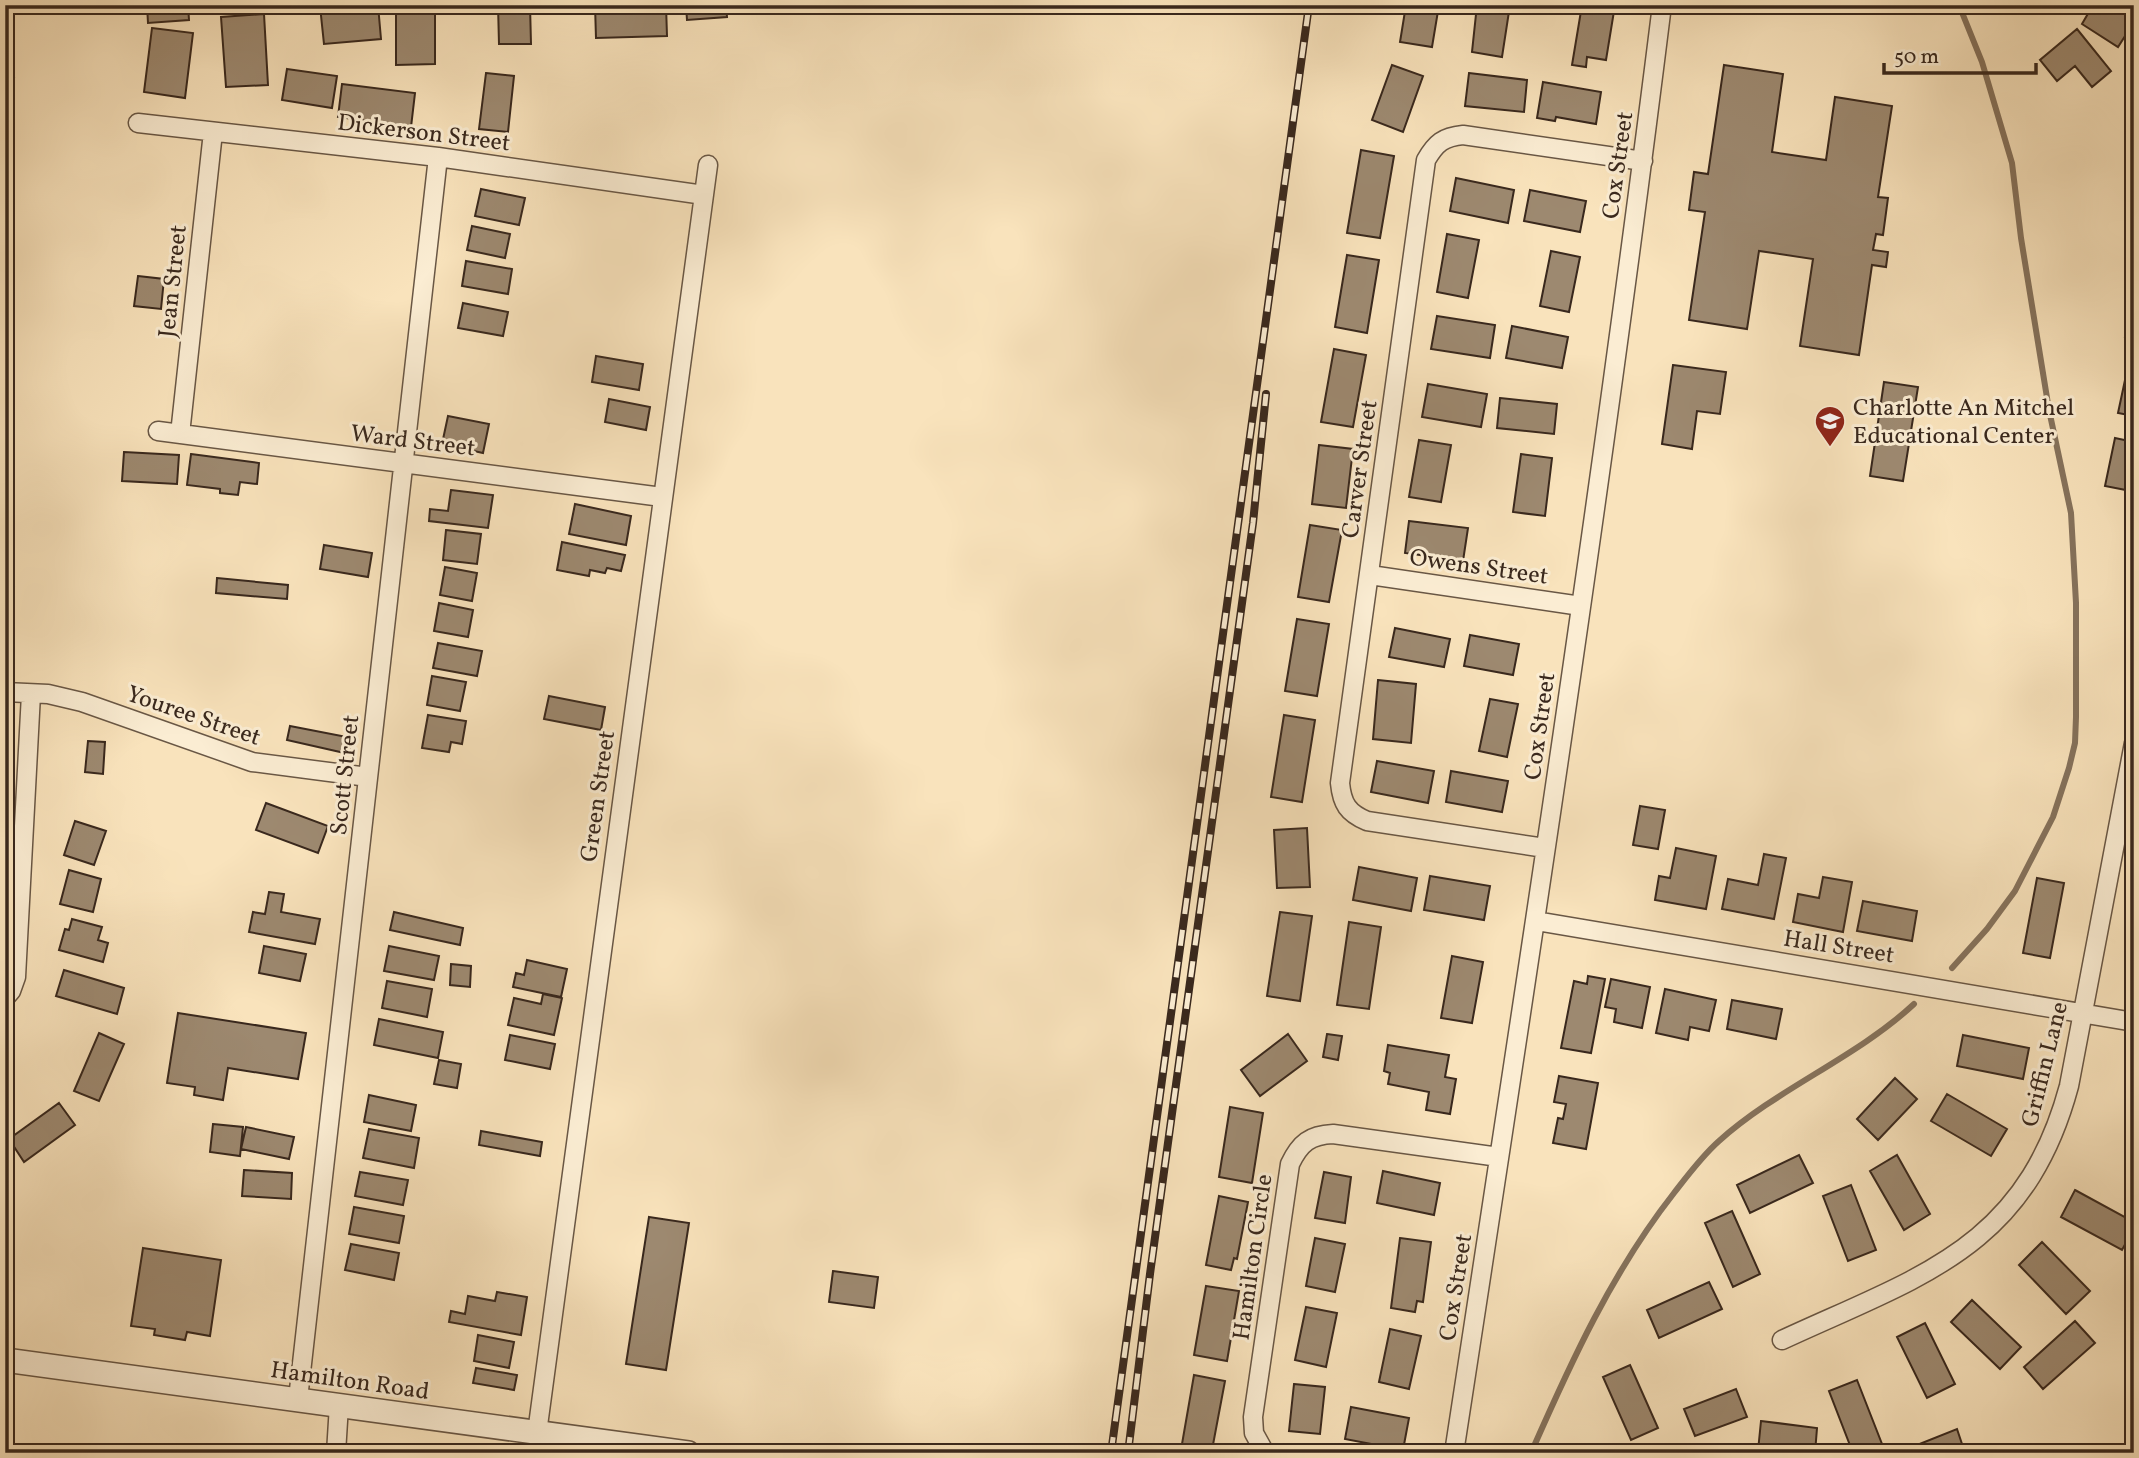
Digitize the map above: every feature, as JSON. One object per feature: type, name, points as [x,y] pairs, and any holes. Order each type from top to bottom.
[{"type":"street","name":"Cox Street","points":[[1454,1453],[1536,921],[1643,160],[1662,5]]},
{"type":"street","name":"Dickerson Street","points":[[138,123],[438,157],[704,195]]},
{"type":"street","name":"Jean Street","points":[[180,434],[213,132]]},
{"type":"street","name":"Carver Street","points":[[1545,848],[1367,821],[1353,815],[1345,806],[1340,783],[1426,160],[1434,146],[1447,137],[1463,135],[1643,160]]},
{"type":"street","name":"Scott Street","points":[[298,1399],[438,157]]},
{"type":"street","name":"Green Street","points":[[537,1433],[708,166]]},
{"type":"street","name":"Ward Street","points":[[158,431],[662,497]]},
{"type":"street","name":"Owens Street","points":[[1370,575],[1581,606]]},
{"type":"street","name":"Youree Street","points":[[5,692],[54,695],[82,702],[252,762],[369,778]]},
{"type":"street","points":[[5,998],[16,977],[31,694]]},
{"type":"street","name":"Griffin Lane","points":[[1782,1340],[1933,1270],[1983,1234],[2003,1214],[2036,1170],[2060,1117],[2083,1012],[2134,743]]},
{"type":"street","name":"Hall Street","points":[[1536,921],[2134,1022]]},
{"type":"street","name":"Hamilton Circle","points":[[1265,1453],[1254,1433],[1253,1417],[1290,1164],[1298,1148],[1309,1138],[1333,1134],[1499,1157]]},
{"type":"street","name":"Hamilton Road","points":[[5,1360],[537,1433],[564,1445],[688,1453]]},
{"type":"street","points":[[336,1453],[339,1405]]},
{"type":"building","points":[[147,5],[188,5],[189,20],[148,23]]},
{"type":"building","points":[[378,5],[381,39],[324,44],[320,6]]},
{"type":"building","points":[[498,5],[530,5],[531,44],[499,44]]},
{"type":"building","points":[[595,5],[666,5],[667,36],[596,38]]},
{"type":"building","points":[[686,5],[726,5],[727,17],[687,20]]},
{"type":"building","points":[[1406,5],[1439,5],[1432,47],[1400,42]]},
{"type":"building","points":[[1477,5],[1510,5],[1502,57],[1472,52]]},
{"type":"building","points":[[1582,5],[1615,5],[1606,60],[1587,57],[1586,67],[1572,65]]},
{"type":"building","points":[[2093,5],[2129,5],[2134,8],[2134,22],[2118,47],[2082,24]]},
{"type":"building","points":[[396,6],[435,6],[435,64],[396,65]]},
{"type":"building","points":[[264,14],[268,85],[226,87],[221,17]]},
{"type":"building","points":[[152,28],[193,33],[185,98],[144,92]]},
{"type":"building","points":[[2077,29],[2111,71],[2092,87],[2075,66],[2057,81],[2040,60]]},
{"type":"building","points":[[5,30],[13,30],[12,63],[5,63]]},
{"type":"building","points":[[1392,65],[1423,76],[1403,132],[1372,120]]},
{"type":"building","points":[[1724,65],[1783,74],[1772,152],[1826,160],[1835,97],[1892,106],[1878,197],[1888,198],[1883,235],[1876,234],[1873,250],[1888,252],[1886,267],[1872,265],[1859,355],[1800,346],[1813,259],[1759,251],[1747,329],[1689,320],[1705,212],[1689,210],[1694,172],[1708,174]]},
{"type":"building","points":[[287,69],[337,76],[332,108],[282,100]]},
{"type":"building","points":[[486,73],[514,76],[508,132],[479,129]]},
{"type":"building","points":[[1469,73],[1527,80],[1524,112],[1465,106]]},
{"type":"building","points":[[5,77],[14,78],[9,114],[5,113]]},
{"type":"building","points":[[1543,82],[1601,92],[1596,124],[1556,117],[1555,121],[1537,118]]},
{"type":"building","points":[[342,84],[415,93],[411,127],[338,117]]},
{"type":"building","points":[[1361,150],[1394,156],[1380,238],[1347,233]]},
{"type":"building","points":[[1456,178],[1514,190],[1508,223],[1450,211]]},
{"type":"building","points":[[481,189],[525,198],[519,225],[475,216]]},
{"type":"building","points":[[1530,190],[1586,201],[1580,232],[1524,221]]},
{"type":"building","points":[[472,226],[510,234],[505,258],[467,250]]},
{"type":"building","points":[[1447,234],[1479,240],[1468,298],[1437,292]]},
{"type":"building","points":[[1551,251],[1580,257],[1569,312],[1540,306]]},
{"type":"building","points":[[1347,255],[1379,260],[1367,333],[1335,327]]},
{"type":"building","points":[[466,261],[512,269],[508,294],[462,286]]},
{"type":"building","points":[[138,276],[164,279],[161,309],[134,306]]},
{"type":"building","points":[[463,303],[508,312],[503,336],[458,328]]},
{"type":"building","points":[[2130,310],[2134,311],[2134,339],[2125,337]]},
{"type":"building","points":[[1437,316],[1495,325],[1490,358],[1431,349]]},
{"type":"building","points":[[1512,326],[1568,337],[1562,368],[1506,358]]},
{"type":"building","points":[[1334,349],[1366,355],[1353,427],[1321,422]]},
{"type":"building","points":[[596,356],[643,364],[639,390],[592,382]]},
{"type":"building","points":[[1673,365],[1726,372],[1720,414],[1697,411],[1692,449],[1662,444]]},
{"type":"building","points":[[2128,366],[2134,367],[2134,416],[2118,413]]},
{"type":"building","points":[[1884,382],[1918,387],[1903,481],[1870,476]]},
{"type":"building","points":[[1428,384],[1487,394],[1481,427],[1422,417]]},
{"type":"building","points":[[1500,398],[1557,404],[1554,434],[1497,428]]},
{"type":"building","points":[[609,399],[650,407],[646,430],[605,422]]},
{"type":"building","points":[[448,416],[489,424],[483,453],[442,444]]},
{"type":"building","points":[[2115,438],[2134,442],[2134,480],[2131,491],[2105,486]]},
{"type":"building","points":[[1419,440],[1451,445],[1441,502],[1409,497]]},
{"type":"building","points":[[1319,445],[1353,449],[1346,508],[1312,504]]},
{"type":"building","points":[[124,452],[179,455],[177,484],[122,481]]},
{"type":"building","points":[[191,454],[259,463],[257,484],[240,482],[238,495],[220,493],[220,489],[187,485]]},
{"type":"building","points":[[1521,454],[1552,458],[1545,516],[1513,512]]},
{"type":"building","points":[[451,490],[493,495],[488,528],[429,521],[430,509],[448,511]]},
{"type":"building","points":[[575,504],[631,516],[626,545],[569,534]]},
{"type":"building","points":[[1409,521],[1468,528],[1463,561],[1405,553]]},
{"type":"building","points":[[1310,525],[1342,530],[1329,602],[1298,597]]},
{"type":"building","points":[[446,530],[481,534],[477,564],[443,560]]},
{"type":"building","points":[[562,542],[625,555],[621,571],[607,568],[605,573],[590,570],[589,576],[557,570]]},
{"type":"building","points":[[324,545],[372,553],[368,577],[320,569]]},
{"type":"building","points":[[445,567],[477,573],[472,601],[440,595]]},
{"type":"building","points":[[217,578],[288,585],[287,599],[216,593]]},
{"type":"building","points":[[5,586],[14,587],[13,612],[5,612]]},
{"type":"building","points":[[439,603],[473,610],[468,637],[434,631]]},
{"type":"building","points":[[1297,619],[1329,624],[1317,696],[1285,691]]},
{"type":"building","points":[[1395,628],[1450,639],[1444,667],[1389,657]]},
{"type":"building","points":[[1470,635],[1519,644],[1513,675],[1464,666]]},
{"type":"building","points":[[438,643],[482,651],[477,676],[433,668]]},
{"type":"building","points":[[432,676],[466,682],[460,711],[427,705]]},
{"type":"building","points":[[1378,680],[1416,684],[1411,743],[1373,739]]},
{"type":"building","points":[[549,696],[605,707],[601,730],[544,719]]},
{"type":"building","points":[[1490,699],[1518,704],[1507,757],[1479,751]]},
{"type":"building","points":[[428,715],[466,721],[462,744],[451,742],[449,752],[422,748]]},
{"type":"building","points":[[1284,715],[1315,720],[1302,802],[1271,797]]},
{"type":"building","points":[[290,726],[352,738],[349,754],[287,740]]},
{"type":"building","points":[[88,741],[105,742],[103,774],[85,772]]},
{"type":"building","points":[[1377,761],[1434,771],[1428,803],[1371,792]]},
{"type":"building","points":[[1451,771],[1508,781],[1502,812],[1446,802]]},
{"type":"building","points":[[266,803],[328,826],[318,853],[256,830]]},
{"type":"building","points":[[1640,806],[1665,810],[1658,849],[1633,845]]},
{"type":"building","points":[[75,821],[106,831],[94,865],[64,855]]},
{"type":"building","points":[[1307,828],[1310,887],[1277,888],[1274,830]]},
{"type":"building","points":[[1676,848],[1716,856],[1706,909],[1655,900],[1659,876],[1670,878]]},
{"type":"building","points":[[1764,854],[1786,858],[1774,919],[1722,909],[1728,879],[1758,885]]},
{"type":"building","points":[[1359,867],[1417,878],[1411,911],[1353,900]]},
{"type":"building","points":[[69,870],[101,879],[93,912],[60,904]]},
{"type":"building","points":[[1430,876],[1490,886],[1484,920],[1424,910]]},
{"type":"building","points":[[1823,877],[1852,882],[1843,932],[1793,922],[1798,894],[1819,898]]},
{"type":"building","points":[[2037,878],[2064,883],[2050,958],[2023,953]]},
{"type":"building","points":[[269,892],[284,894],[281,912],[320,919],[315,944],[249,932],[253,912],[265,914]]},
{"type":"building","points":[[1863,901],[1917,911],[1912,941],[1857,931]]},
{"type":"building","points":[[394,912],[463,928],[460,945],[390,930]]},
{"type":"building","points":[[1280,912],[1312,916],[1300,1001],[1267,996]]},
{"type":"building","points":[[72,919],[102,927],[98,940],[108,943],[103,962],[59,950],[65,929],[69,930]]},
{"type":"building","points":[[1349,922],[1381,927],[1369,1009],[1337,1005]]},
{"type":"building","points":[[264,946],[306,954],[300,981],[259,973]]},
{"type":"building","points":[[389,946],[439,956],[434,980],[384,971]]},
{"type":"building","points":[[1452,956],[1483,962],[1472,1023],[1441,1018]]},
{"type":"building","points":[[527,960],[567,969],[561,997],[513,987],[516,973],[524,975]]},
{"type":"building","points":[[451,964],[471,966],[470,987],[450,985]]},
{"type":"building","points":[[64,970],[124,988],[117,1014],[56,996]]},
{"type":"building","points":[[1588,976],[1605,979],[1591,1053],[1561,1048],[1574,981],[1587,984]]},
{"type":"building","points":[[1611,979],[1650,987],[1642,1028],[1614,1022],[1616,1009],[1605,1007]]},
{"type":"building","points":[[387,981],[432,989],[427,1017],[382,1008]]},
{"type":"building","points":[[1665,989],[1716,1000],[1709,1031],[1690,1027],[1688,1040],[1656,1033]]},
{"type":"building","points":[[543,994],[562,998],[554,1035],[508,1025],[514,998],[541,1004]]},
{"type":"building","points":[[1732,1000],[1782,1009],[1776,1039],[1727,1029]]},
{"type":"building","points":[[178,1013],[306,1033],[298,1079],[228,1068],[223,1100],[194,1095],[195,1087],[167,1083]]},
{"type":"building","points":[[379,1019],[443,1032],[438,1058],[374,1045]]},
{"type":"building","points":[[99,1033],[124,1044],[99,1101],[74,1091]]},
{"type":"building","points":[[1288,1034],[1307,1061],[1260,1096],[1241,1070]]},
{"type":"building","points":[[1327,1034],[1342,1036],[1338,1060],[1323,1057]]},
{"type":"building","points":[[510,1035],[555,1044],[550,1069],[505,1060]]},
{"type":"building","points":[[1963,1035],[2029,1048],[2023,1079],[1957,1066]]},
{"type":"building","points":[[1388,1045],[1449,1055],[1445,1077],[1456,1079],[1450,1114],[1426,1110],[1429,1092],[1388,1084],[1390,1073],[1384,1071]]},
{"type":"building","points":[[439,1060],[461,1064],[457,1088],[434,1084]]},
{"type":"building","points":[[1559,1076],[1598,1083],[1586,1149],[1553,1143],[1558,1118],[1563,1119],[1566,1104],[1554,1102]]},
{"type":"building","points":[[1895,1078],[1917,1099],[1878,1140],[1857,1119]]},
{"type":"building","points":[[1947,1094],[2007,1129],[1991,1156],[1931,1121]]},
{"type":"building","points":[[369,1095],[416,1105],[411,1131],[364,1122]]},
{"type":"building","points":[[59,1103],[75,1125],[24,1162],[9,1139]]},
{"type":"building","points":[[1230,1107],[1263,1113],[1252,1183],[1219,1177]]},
{"type":"building","points":[[213,1124],[243,1127],[240,1156],[210,1152]]},
{"type":"building","points":[[246,1127],[294,1137],[289,1159],[241,1149]]},
{"type":"building","points":[[369,1129],[419,1138],[414,1168],[363,1158]]},
{"type":"building","points":[[481,1131],[542,1142],[540,1156],[479,1145]]},
{"type":"building","points":[[1799,1155],[1813,1183],[1750,1213],[1737,1185]]},
{"type":"building","points":[[1897,1155],[1930,1214],[1904,1230],[1870,1171]]},
{"type":"building","points":[[244,1170],[292,1173],[291,1199],[242,1196]]},
{"type":"building","points":[[1383,1171],[1440,1183],[1434,1215],[1377,1203]]},
{"type":"building","points":[[360,1172],[408,1180],[403,1205],[355,1196]]},
{"type":"building","points":[[1324,1172],[1351,1177],[1345,1223],[1315,1218]]},
{"type":"building","points":[[1851,1185],[1876,1250],[1848,1261],[1823,1196]]},
{"type":"building","points":[[2075,1190],[2134,1222],[2134,1228],[2122,1250],[2061,1217]]},
{"type":"building","points":[[1219,1196],[1248,1202],[1237,1259],[1234,1258],[1231,1270],[1206,1265]]},
{"type":"building","points":[[354,1207],[404,1216],[399,1243],[349,1234]]},
{"type":"building","points":[[1732,1211],[1760,1274],[1733,1287],[1705,1223]]},
{"type":"building","points":[[649,1217],[689,1223],[666,1370],[626,1364]]},
{"type":"building","points":[[1315,1238],[1345,1244],[1335,1292],[1306,1286]]},
{"type":"building","points":[[1400,1238],[1431,1242],[1423,1302],[1417,1301],[1415,1312],[1391,1308]]},
{"type":"building","points":[[2042,1242],[2090,1291],[2066,1314],[2019,1265]]},
{"type":"building","points":[[351,1244],[399,1253],[394,1280],[345,1270]]},
{"type":"building","points":[[143,1248],[221,1260],[210,1336],[187,1332],[185,1340],[154,1335],[155,1329],[131,1326]]},
{"type":"building","points":[[833,1271],[878,1277],[874,1308],[829,1302]]},
{"type":"building","points":[[1709,1282],[1722,1309],[1659,1338],[1647,1310]]},
{"type":"building","points":[[1206,1286],[1239,1291],[1227,1361],[1194,1355]]},
{"type":"building","points":[[497,1292],[527,1297],[521,1335],[449,1322],[451,1311],[465,1314],[468,1296],[495,1301]]},
{"type":"building","points":[[1972,1300],[2021,1347],[2000,1369],[1951,1322]]},
{"type":"building","points":[[1306,1307],[1337,1313],[1326,1367],[1295,1360]]},
{"type":"building","points":[[2075,1321],[2095,1343],[2043,1389],[2024,1367]]},
{"type":"building","points":[[1925,1323],[1955,1384],[1927,1398],[1897,1337]]},
{"type":"building","points":[[1390,1329],[1421,1336],[1409,1389],[1379,1382]]},
{"type":"building","points":[[478,1335],[514,1342],[509,1368],[474,1361]]},
{"type":"building","points":[[1630,1365],[1658,1428],[1631,1440],[1603,1377]]},
{"type":"building","points":[[476,1368],[517,1375],[514,1390],[473,1383]]},
{"type":"building","points":[[1194,1375],[1225,1381],[1212,1450],[1182,1444]]},
{"type":"building","points":[[1857,1380],[1882,1444],[1861,1453],[1853,1453],[1829,1391]]},
{"type":"building","points":[[1294,1384],[1325,1387],[1320,1434],[1289,1431]]},
{"type":"building","points":[[1736,1389],[1747,1417],[1695,1436],[1684,1409]]},
{"type":"building","points":[[1351,1407],[1409,1418],[1403,1450],[1345,1439]]},
{"type":"building","points":[[1761,1421],[1817,1428],[1815,1453],[1758,1451]]},
{"type":"building","points":[[1957,1429],[1965,1453],[1897,1453]]},
{"type":"waterway","points":[[1952,968],[1987,929],[2015,891],[2053,817],[2075,743],[2076,717],[2076,603],[2071,513],[2049,410],[2021,238],[2012,163],[1982,62],[1959,5]]},
{"type":"waterway","points":[[1531,1453],[1577,1352],[1612,1286],[1652,1223],[1701,1159],[1742,1122],[1867,1041],[1914,1004]]},
{"type":"railway","points":[[1111,1453],[1309,5]]},
{"type":"railway","points":[[1128,1453],[1253,523],[1266,394]]},
{"type":"place","name":"Charlotte An Mitchel Educational Center","points":[[1830,448]]}]
